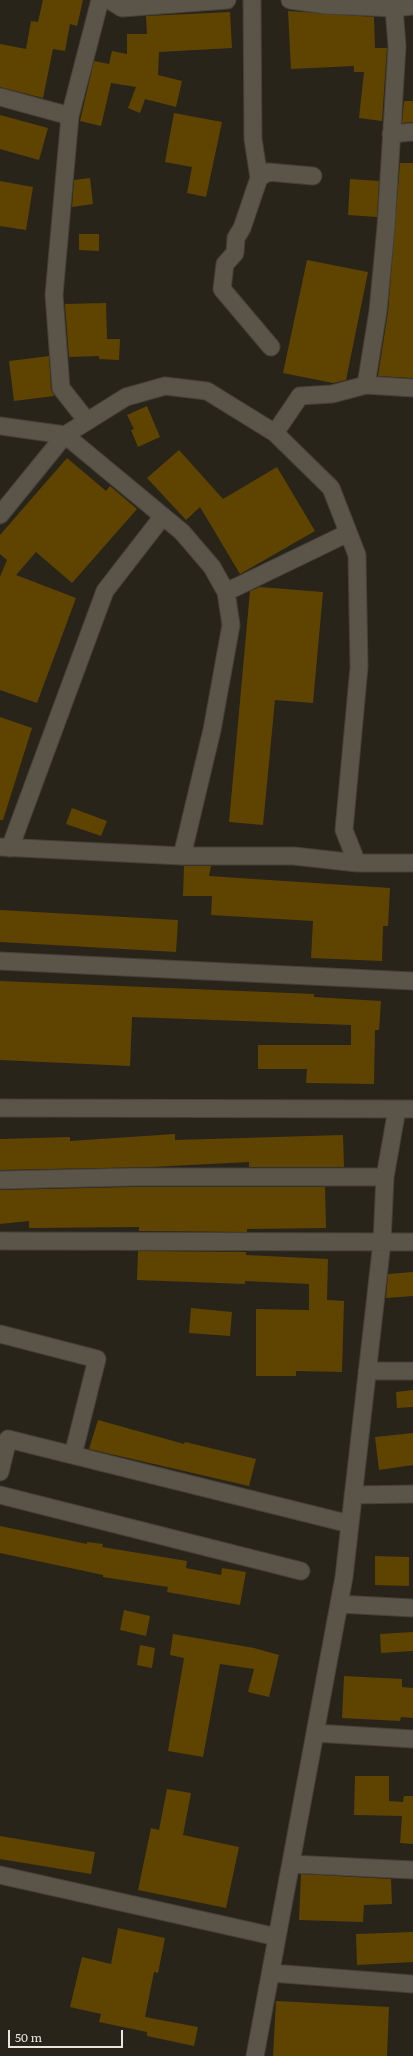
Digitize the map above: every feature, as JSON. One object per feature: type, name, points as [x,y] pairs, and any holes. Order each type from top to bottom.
[{"type":"street","points":[[87,421],[61,388],[54,294],[70,116],[100,0]]},
{"type":"street","points":[[109,0],[122,8],[227,0]]},
{"type":"street","points":[[252,0],[253,139],[259,178],[242,228],[236,238],[235,253],[225,264],[222,289],[270,347]]},
{"type":"street","points":[[290,0],[394,8],[413,6]]},
{"type":"street","points":[[366,385],[379,303],[386,227],[397,46],[394,8]]},
{"type":"street","points":[[0,97],[70,116]]},
{"type":"street","points":[[391,134],[413,132]]},
{"type":"street","points":[[259,178],[268,172],[313,176]]},
{"type":"street","points":[[275,433],[300,396],[332,394],[366,385],[413,388]]},
{"type":"street","points":[[0,515],[65,434],[126,397],[165,386],[207,391],[275,433],[331,488],[356,555],[359,667],[344,830],[357,863]]},
{"type":"street","points":[[0,426],[65,434],[182,532],[212,567],[226,592],[231,625],[212,730],[182,856]]},
{"type":"street","points":[[163,516],[105,591],[5,848],[182,856],[294,856],[357,863],[413,863]]},
{"type":"street","points":[[226,592],[348,533]]},
{"type":"street","points":[[0,961],[413,981]]},
{"type":"street","points":[[0,1108],[409,1109],[385,1177],[382,1242],[354,1495],[339,1604],[255,2056]]},
{"type":"street","points":[[0,1180],[132,1177],[385,1177]]},
{"type":"street","points":[[0,1241],[413,1242]]},
{"type":"street","points":[[0,1334],[97,1359],[73,1455]]},
{"type":"street","points":[[368,1371],[413,1371]]},
{"type":"street","points":[[0,1472],[2,1455],[8,1439],[350,1524]]},
{"type":"street","points":[[354,1495],[413,1494]]},
{"type":"street","points":[[0,1495],[301,1571]]},
{"type":"street","points":[[339,1604],[413,1608]]},
{"type":"street","points":[[315,1733],[413,1739]]},
{"type":"street","points":[[291,1864],[413,1870]]},
{"type":"street","points":[[0,1874],[277,1937]]},
{"type":"street","points":[[270,1973],[413,1984]]},
{"type":"building","points":[[43,0],[83,0],[77,26],[70,24],[65,51],[53,49],[43,98],[0,87],[0,44],[26,49],[31,21],[38,22]]},
{"type":"building","points":[[288,11],[374,17],[375,48],[387,48],[382,121],[359,118],[364,72],[354,72],[354,66],[291,69]]},
{"type":"building","points":[[230,12],[232,48],[159,52],[158,75],[182,81],[176,107],[145,99],[140,113],[128,108],[136,87],[111,83],[101,126],[80,121],[94,61],[109,64],[112,51],[127,54],[127,34],[147,34],[146,16]]},
{"type":"building","points":[[404,101],[413,101],[413,122],[402,123]]},
{"type":"building","points":[[174,113],[222,122],[206,197],[187,193],[192,167],[165,162]]},
{"type":"building","points":[[0,115],[48,128],[39,160],[0,149]]},
{"type":"building","points":[[400,163],[413,163],[413,378],[378,376],[388,312]]},
{"type":"building","points":[[90,178],[93,204],[72,207],[74,180]]},
{"type":"building","points":[[350,179],[379,181],[377,217],[348,215]]},
{"type":"building","points":[[0,181],[33,187],[26,230],[0,226]]},
{"type":"building","points":[[79,234],[99,234],[99,251],[79,250]]},
{"type":"building","points":[[307,260],[368,272],[346,380],[333,383],[283,373]]},
{"type":"building","points":[[106,303],[107,339],[120,339],[119,360],[99,359],[99,356],[69,357],[65,304]]},
{"type":"building","points":[[49,356],[51,389],[54,396],[14,401],[9,361]]},
{"type":"building","points":[[147,406],[160,437],[138,447],[131,430],[134,429],[127,415]]},
{"type":"building","points":[[179,450],[223,499],[277,467],[315,531],[240,574],[200,507],[186,520],[147,478]]},
{"type":"building","points":[[67,458],[106,491],[110,486],[137,509],[72,583],[36,552],[16,575],[76,598],[37,703],[0,690],[0,577],[7,560],[0,554],[0,535]]},
{"type":"building","points":[[260,587],[323,592],[313,703],[275,700],[263,825],[229,822],[250,591]]},
{"type":"building","points":[[0,717],[32,728],[3,820],[0,820]]},
{"type":"building","points":[[72,808],[107,821],[101,836],[66,824]]},
{"type":"building","points":[[184,866],[211,866],[209,876],[390,888],[388,926],[383,926],[382,961],[311,958],[313,921],[211,915],[212,896],[183,896]]},
{"type":"building","points":[[0,910],[178,920],[176,952],[0,942]]},
{"type":"building","points":[[0,981],[314,994],[314,997],[381,1001],[379,1030],[375,1030],[374,1084],[306,1083],[307,1069],[258,1069],[258,1045],[351,1045],[351,1025],[132,1017],[130,1066],[0,1060]]},
{"type":"building","points":[[175,1134],[175,1140],[343,1135],[344,1167],[249,1167],[249,1162],[151,1167],[0,1170],[0,1139],[70,1137],[70,1141]]},
{"type":"building","points":[[132,1187],[325,1187],[326,1228],[247,1229],[247,1232],[139,1231],[139,1227],[29,1228],[29,1221],[0,1224],[0,1190]]},
{"type":"building","points":[[138,1251],[246,1252],[246,1255],[328,1259],[327,1300],[344,1301],[342,1372],[296,1371],[296,1376],[256,1376],[256,1309],[309,1310],[309,1284],[245,1281],[245,1284],[137,1280]]},
{"type":"building","points":[[413,1272],[413,1296],[386,1298],[388,1274]]},
{"type":"building","points":[[191,1308],[232,1312],[230,1336],[189,1333]]},
{"type":"building","points":[[413,1390],[413,1407],[397,1408],[396,1392]]},
{"type":"building","points":[[98,1420],[184,1444],[185,1442],[256,1459],[249,1486],[89,1449]]},
{"type":"building","points":[[413,1433],[413,1465],[379,1470],[375,1437]]},
{"type":"building","points":[[0,1526],[87,1544],[87,1542],[103,1544],[102,1547],[187,1561],[186,1568],[221,1575],[222,1568],[246,1572],[240,1605],[167,1592],[168,1587],[103,1577],[103,1575],[0,1553]]},
{"type":"building","points":[[375,1556],[409,1557],[409,1586],[375,1585]]},
{"type":"building","points":[[124,1610],[150,1616],[146,1636],[120,1630]]},
{"type":"building","points":[[413,1632],[413,1651],[381,1653],[380,1634]]},
{"type":"building","points":[[173,1634],[254,1648],[279,1655],[269,1697],[248,1692],[254,1669],[220,1664],[203,1757],[168,1751],[184,1658],[170,1655]]},
{"type":"building","points":[[140,1645],[155,1648],[152,1668],[137,1665]]},
{"type":"building","points":[[344,1676],[402,1679],[402,1687],[413,1688],[413,1718],[401,1717],[400,1721],[342,1718]]},
{"type":"building","points":[[355,1776],[389,1776],[389,1801],[403,1802],[404,1796],[413,1796],[413,1844],[400,1843],[402,1816],[354,1815]]},
{"type":"building","points":[[167,1789],[191,1793],[183,1835],[239,1847],[226,1908],[138,1890],[151,1828],[159,1830]]},
{"type":"building","points":[[0,1836],[95,1852],[91,1874],[0,1859]]},
{"type":"building","points":[[301,1874],[391,1879],[392,1904],[364,1905],[363,1922],[299,1920]]},
{"type":"building","points":[[118,1928],[165,1938],[158,1973],[154,1972],[145,2017],[198,2027],[194,2046],[147,2036],[147,2032],[99,2022],[101,2014],[70,2007],[82,1957],[111,1964]]},
{"type":"building","points":[[413,1932],[413,1962],[357,1965],[356,1934]]},
{"type":"building","points":[[276,2001],[389,2007],[387,2056],[273,2056]]}]
